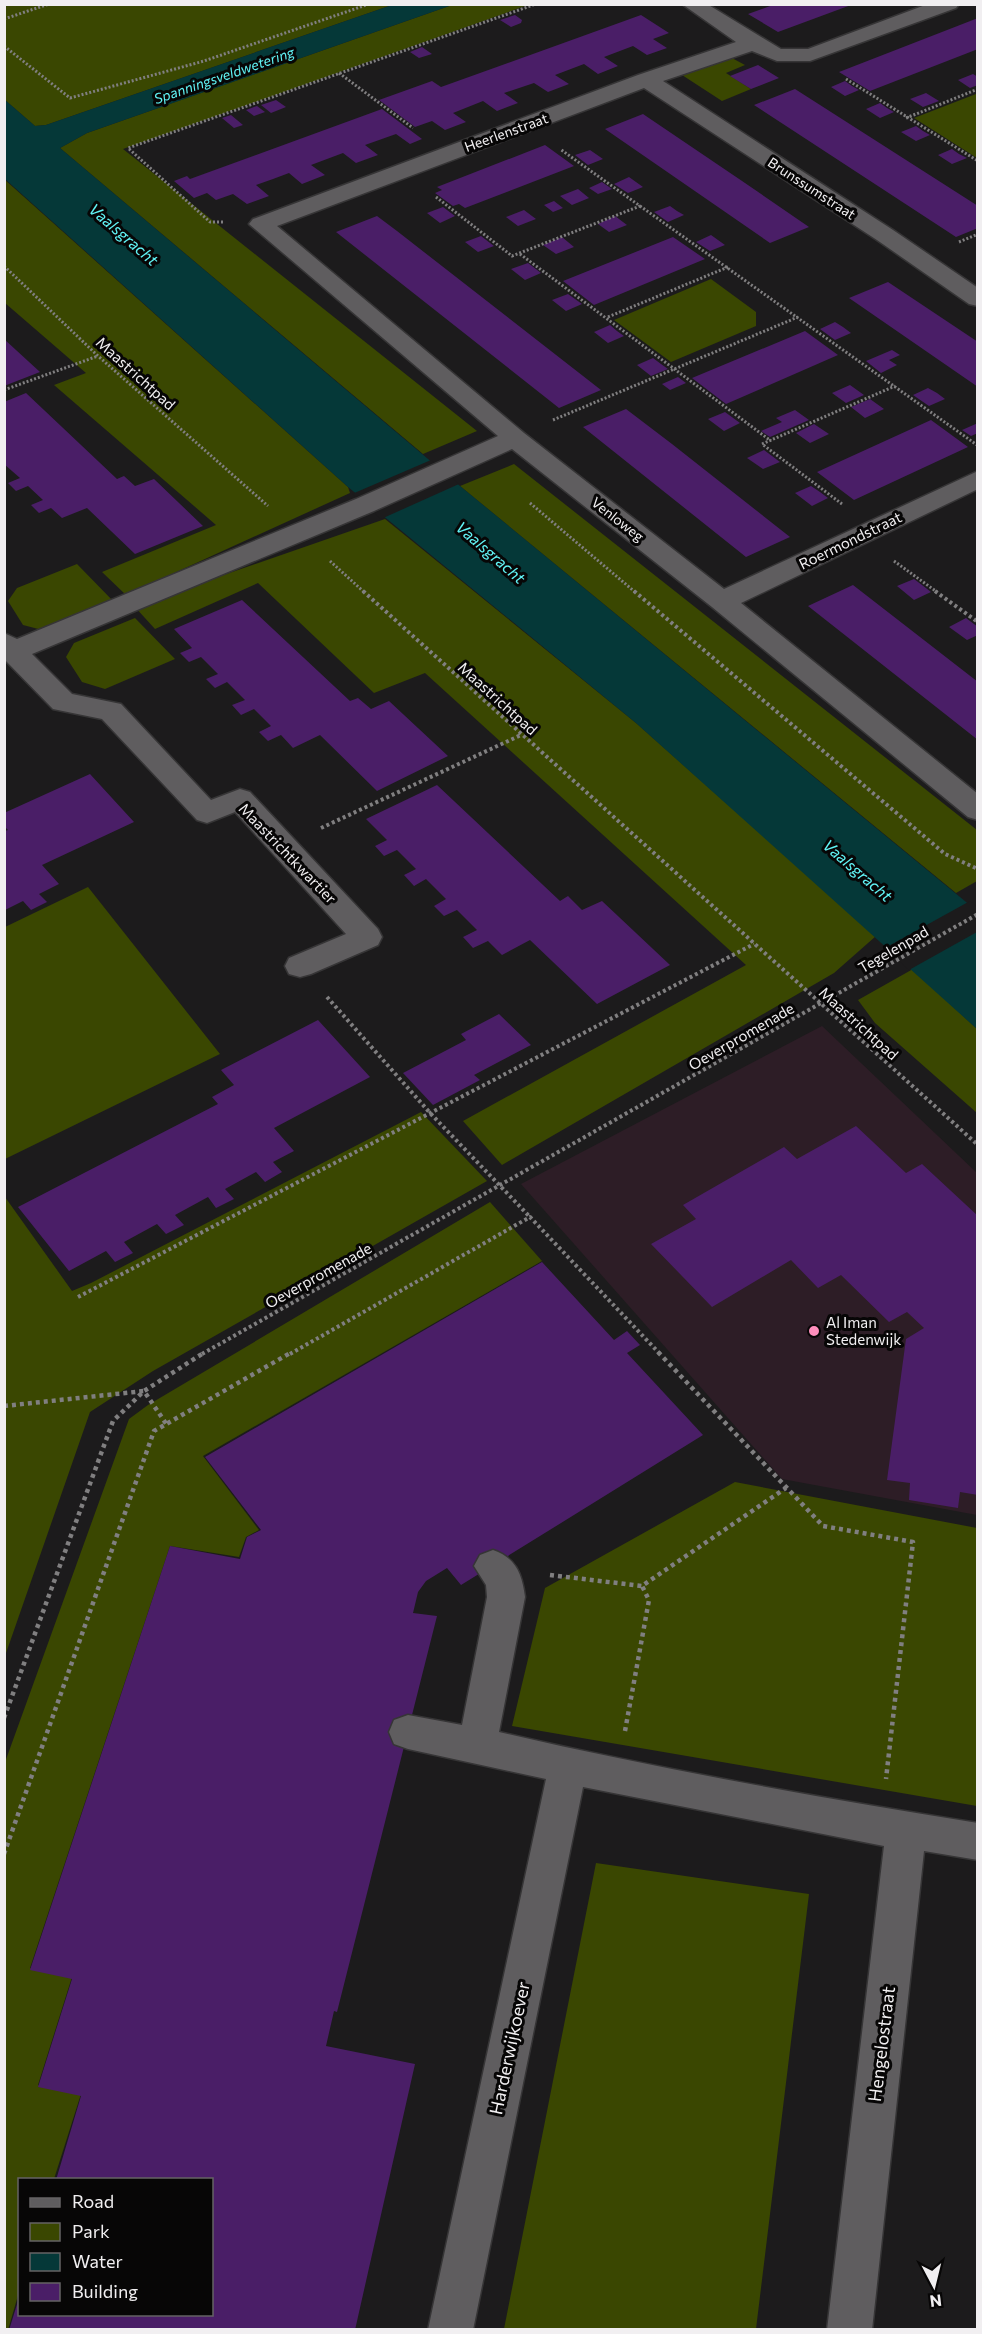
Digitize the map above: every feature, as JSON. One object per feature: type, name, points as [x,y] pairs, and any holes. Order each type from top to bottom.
[{"type":"street","points":[[692,4],[777,56],[810,55],[949,4]]},
{"type":"street","name":"Heerlenstraat","points":[[261,224],[646,80],[753,43]]},
{"type":"street","name":"Brunssumstraat","points":[[646,80],[978,298]]},
{"type":"street","name":"Venloweg","points":[[261,224],[515,438],[722,602],[978,810]]},
{"type":"street","name":"Maastrichtkwartier","points":[[300,966],[367,937],[240,799],[207,813],[111,711],[63,702],[9,646],[299,533],[488,452],[515,438]]},
{"type":"street","name":"Roermondstraat","points":[[722,602],[978,479]]},
{"type":"street","points":[[477,1745],[506,1597],[498,1572]]},
{"type":"street","points":[[408,1732],[617,1776],[978,1842]]},
{"type":"street","name":"Harderwijkoever","points":[[450,2330],[568,1766]]},
{"type":"street","name":"Hengelostraat","points":[[849,2330],[893,1828]]},
{"type":"path","points":[[4,19],[49,4]]},
{"type":"path","points":[[4,46],[70,99],[204,61],[369,4]]},
{"type":"path","points":[[261,224],[210,222],[128,148],[536,4]]},
{"type":"path","points":[[810,55],[906,118],[978,161]]},
{"type":"path","points":[[339,73],[447,154]]},
{"type":"path","points":[[906,118],[976,90]]},
{"type":"path","points":[[526,125],[978,445]]},
{"type":"path","points":[[402,171],[512,256],[640,206]]},
{"type":"path","points":[[520,253],[771,441]]},
{"type":"path","name":"Maastrichtpad","points":[[4,266],[98,356],[299,533],[978,1145]]},
{"type":"path","points":[[607,317],[729,267]]},
{"type":"path","points":[[515,438],[798,317]]},
{"type":"path","points":[[4,390],[98,356]]},
{"type":"path","points":[[488,452],[508,485],[945,854],[978,869]]},
{"type":"path","points":[[283,846],[521,735]]},
{"type":"path","name":"Tegelenpad","points":[[820,1005],[978,914]]},
{"type":"path","points":[[78,1297],[754,944]]},
{"type":"path","points":[[300,966],[431,1114],[823,1526],[913,1542],[893,1828]]},
{"type":"path","name":"Oeverpromenade","points":[[4,1718],[113,1421],[144,1390],[179,1367],[820,1005]]},
{"type":"path","points":[[4,1854],[154,1431],[530,1217]]},
{"type":"path","points":[[4,1406],[144,1390],[167,1425]]},
{"type":"path","points":[[498,1572],[553,1574],[642,1586],[786,1488]]},
{"type":"path","points":[[617,1776],[649,1600],[642,1586]]},
{"type":"shaded area","name":"Al Iman Stedenwijk","points":[[822,1026],[977,1173],[977,1515],[782,1479],[521,1184]]},
{"type":"green space","points":[[5,5],[392,5],[46,125],[35,126],[5,100]]},
{"type":"green space","points":[[452,5],[528,5],[123,149],[477,431],[423,454],[60,148],[87,133]]},
{"type":"green space","points":[[730,57],[745,65],[726,73],[751,89],[722,101],[682,75]]},
{"type":"green space","points":[[976,94],[977,158],[914,118]]},
{"type":"green space","points":[[4,179],[348,487],[350,493],[126,595],[102,572],[216,525],[54,385],[86,373],[5,303]]},
{"type":"green space","points":[[711,279],[756,312],[756,326],[671,362],[614,320]]},
{"type":"green space","points":[[514,464],[977,830],[977,881],[956,893],[460,486]]},
{"type":"green space","points":[[385,519],[636,723],[876,936],[834,973],[502,1165],[463,1121],[746,965],[425,673],[374,693],[258,583],[155,629],[134,606]]},
{"type":"green space","points":[[77,564],[115,603],[46,631],[23,625],[8,601],[17,588]]},
{"type":"green space","points":[[135,618],[175,659],[105,689],[82,682],[66,657],[74,643]]},
{"type":"green space","points":[[88,887],[220,1054],[5,1159],[5,927]]},
{"type":"green space","points":[[913,969],[977,1029],[977,1113],[875,1023],[858,1000]]},
{"type":"green space","points":[[421,1112],[487,1181],[153,1371],[90,1412],[5,1656],[5,1197],[72,1291]]},
{"type":"green space","points":[[490,1202],[542,1261],[203,1456],[259,1530],[246,1537],[239,1557],[170,1546],[30,1968],[72,1977],[38,2085],[81,2094],[54,2178],[18,2178],[18,2295],[8,2330],[4,2329],[4,1765],[129,1419],[148,1405]]},
{"type":"green space","points":[[735,1482],[977,1528],[977,1806],[512,1726],[545,1588]]},
{"type":"green space","points":[[596,1863],[809,1894],[756,2329],[504,2329]]},
{"type":"water","points":[[392,5],[452,5],[87,133],[60,148],[460,486],[977,911],[977,1029],[636,723],[348,487],[5,179],[5,100],[35,126],[46,125]]},
{"type":"pier","points":[[431,460],[459,484],[381,519],[352,494]]},
{"type":"pier","points":[[970,901],[978,907],[977,932],[909,970],[885,948]]},
{"type":"building","points":[[773,5],[851,5],[778,32],[748,14]]},
{"type":"building","points":[[515,15],[522,20],[521,23],[511,27],[500,20]]},
{"type":"building","points":[[641,15],[669,33],[653,39],[667,48],[647,55],[633,46],[604,57],[618,66],[598,74],[584,64],[555,75],[569,84],[548,92],[534,83],[504,93],[518,103],[497,111],[483,101],[453,113],[466,122],[445,130],[432,121],[415,127],[379,100],[432,81],[441,87]]},
{"type":"building","points":[[978,18],[978,49],[870,91],[839,72]]},
{"type":"building","points":[[422,47],[432,54],[419,58],[410,52]]},
{"type":"building","points":[[758,65],[779,78],[751,89],[730,76]]},
{"type":"building","points":[[973,74],[978,77],[978,85],[970,88],[958,80]]},
{"type":"building","points":[[845,81],[859,90],[845,96],[831,87]]},
{"type":"building","points":[[795,89],[978,206],[978,228],[956,237],[754,105]]},
{"type":"building","points":[[926,93],[939,101],[923,107],[910,99]]},
{"type":"building","points":[[276,100],[286,107],[271,113],[261,105]]},
{"type":"building","points":[[880,103],[894,112],[880,118],[866,109]]},
{"type":"building","points":[[257,106],[265,112],[254,116],[246,110]]},
{"type":"building","points":[[382,109],[422,139],[410,144],[396,134],[365,145],[378,155],[356,163],[343,153],[311,165],[325,175],[302,184],[289,173],[256,185],[269,196],[247,204],[233,194],[216,200],[207,193],[194,198],[174,181],[187,176],[190,179]]},
{"type":"building","points":[[643,114],[809,227],[770,243],[605,129]]},
{"type":"building","points":[[231,115],[243,125],[234,128],[222,118]]},
{"type":"building","points":[[916,126],[930,135],[916,141],[901,132]]},
{"type":"building","points":[[545,145],[574,166],[465,208],[459,204],[453,206],[435,193],[442,190],[437,187]]},
{"type":"building","points":[[952,149],[967,158],[952,164],[938,155]]},
{"type":"building","points":[[590,150],[603,159],[588,165],[575,155]]},
{"type":"building","points":[[629,177],[643,187],[628,193],[614,184]]},
{"type":"building","points":[[602,182],[612,189],[598,194],[589,188]]},
{"type":"building","points":[[578,189],[589,198],[572,205],[560,196]]},
{"type":"building","points":[[554,201],[563,208],[553,212],[544,205]]},
{"type":"building","points":[[670,206],[684,215],[668,222],[654,212]]},
{"type":"building","points":[[443,207],[455,216],[440,223],[427,213]]},
{"type":"building","points":[[524,210],[536,219],[518,226],[506,217]]},
{"type":"building","points":[[377,216],[601,390],[559,408],[336,232]]},
{"type":"building","points":[[615,216],[627,225],[609,232],[598,224]]},
{"type":"building","points":[[711,235],[725,245],[710,251],[696,242]]},
{"type":"building","points":[[481,236],[494,246],[478,252],[465,242]]},
{"type":"building","points":[[562,237],[574,247],[556,254],[543,245]]},
{"type":"building","points":[[673,237],[705,259],[594,305],[563,281]]},
{"type":"building","points":[[528,263],[541,273],[525,280],[511,269]]},
{"type":"building","points":[[888,282],[978,342],[978,387],[849,298]]},
{"type":"building","points":[[568,294],[582,304],[566,311],[552,300]]},
{"type":"building","points":[[835,322],[851,333],[835,340],[820,329]]},
{"type":"building","points":[[610,325],[624,336],[608,343],[594,332]]},
{"type":"building","points":[[805,331],[838,355],[726,404],[692,378]]},
{"type":"building","points":[[4,339],[40,372],[4,386]]},
{"type":"building","points":[[892,350],[900,355],[889,360],[897,365],[881,373],[866,361]]},
{"type":"building","points":[[653,358],[668,369],[651,376],[637,365]]},
{"type":"building","points":[[678,377],[686,383],[670,390],[662,384]]},
{"type":"building","points":[[850,385],[864,395],[846,403],[832,393]]},
{"type":"building","points":[[928,388],[945,399],[929,406],[913,395]]},
{"type":"building","points":[[26,393],[117,479],[124,476],[135,486],[154,479],[203,526],[135,554],[87,508],[62,518],[51,508],[39,513],[31,505],[43,500],[28,486],[16,491],[8,483],[20,478],[4,464],[4,402]]},
{"type":"building","points":[[870,399],[884,409],[865,418],[851,407]]},
{"type":"building","points":[[626,409],[790,537],[746,557],[583,427]]},
{"type":"building","points":[[795,410],[809,420],[770,437],[761,431],[782,422],[776,418]]},
{"type":"building","points":[[725,412],[740,423],[724,431],[708,419]]},
{"type":"building","points":[[931,420],[968,447],[854,500],[817,472]]},
{"type":"building","points":[[978,423],[978,433],[971,436],[962,430]]},
{"type":"building","points":[[814,424],[829,434],[810,443],[796,433]]},
{"type":"building","points":[[764,450],[780,462],[763,469],[747,458]]},
{"type":"building","points":[[811,486],[828,498],[812,506],[795,493]]},
{"type":"building","points":[[914,579],[931,592],[914,600],[897,586]]},
{"type":"building","points":[[853,585],[978,682],[978,740],[808,606]]},
{"type":"building","points":[[242,600],[350,701],[358,698],[371,709],[389,701],[448,756],[377,791],[320,735],[293,748],[281,735],[268,741],[259,732],[271,726],[254,709],[241,715],[232,705],[245,700],[227,682],[215,688],[206,679],[218,674],[201,657],[189,662],[180,653],[192,648],[174,629]]},
{"type":"building","points":[[966,618],[978,627],[978,635],[967,640],[949,627]]},
{"type":"building","points":[[90,774],[134,822],[42,865],[59,884],[39,894],[47,902],[31,910],[23,901],[5,910],[5,831],[8,830],[4,826],[4,813]]},
{"type":"building","points":[[437,785],[560,901],[568,896],[582,910],[602,901],[670,965],[597,1004],[530,940],[502,955],[488,941],[473,948],[463,937],[477,930],[457,910],[444,916],[434,906],[446,899],[426,879],[414,886],[404,875],[416,869],[397,850],[384,856],[375,846],[387,840],[366,819]]},
{"type":"building","points":[[499,1014],[531,1045],[474,1075],[480,1080],[433,1105],[403,1073],[466,1040],[461,1034]]},
{"type":"building","points":[[318,1020],[370,1077],[274,1128],[294,1151],[273,1162],[282,1172],[265,1182],[256,1172],[225,1189],[234,1199],[216,1208],[208,1197],[175,1215],[184,1225],[166,1234],[157,1224],[124,1242],[133,1253],[115,1262],[106,1251],[69,1271],[18,1207],[218,1104],[212,1097],[234,1085],[221,1070]]},
{"type":"building","points":[[856,1126],[906,1173],[922,1164],[978,1216],[978,1495],[960,1492],[958,1508],[909,1500],[910,1483],[887,1480],[906,1339],[924,1328],[907,1312],[889,1322],[841,1275],[818,1288],[791,1260],[712,1307],[651,1244],[696,1219],[683,1205],[784,1147],[797,1159]]},
{"type":"building","points":[[542,1262],[614,1340],[627,1331],[640,1345],[627,1353],[703,1435],[461,1585],[447,1568],[426,1581],[418,1592],[413,1613],[437,1616],[337,2012],[334,2011],[326,2046],[415,2064],[355,2330],[9,2330],[18,2301],[18,2316],[213,2316],[213,2178],[57,2178],[81,2096],[38,2087],[72,1979],[30,1970],[170,1546],[240,1559],[247,1537],[261,1530],[205,1457]]},
{"type":"place","name":"Al Iman Stedenwijk","points":[[814,1331]]},
{"type":"water label","name":"Spanningsveldwetering","points":[[224,75]]},
{"type":"water label","name":"Vaalsgracht","points":[[124,234]]},
{"type":"water label","name":"Vaalsgracht","points":[[491,552]]},
{"type":"water label","name":"Vaalsgracht","points":[[858,870]]}]
